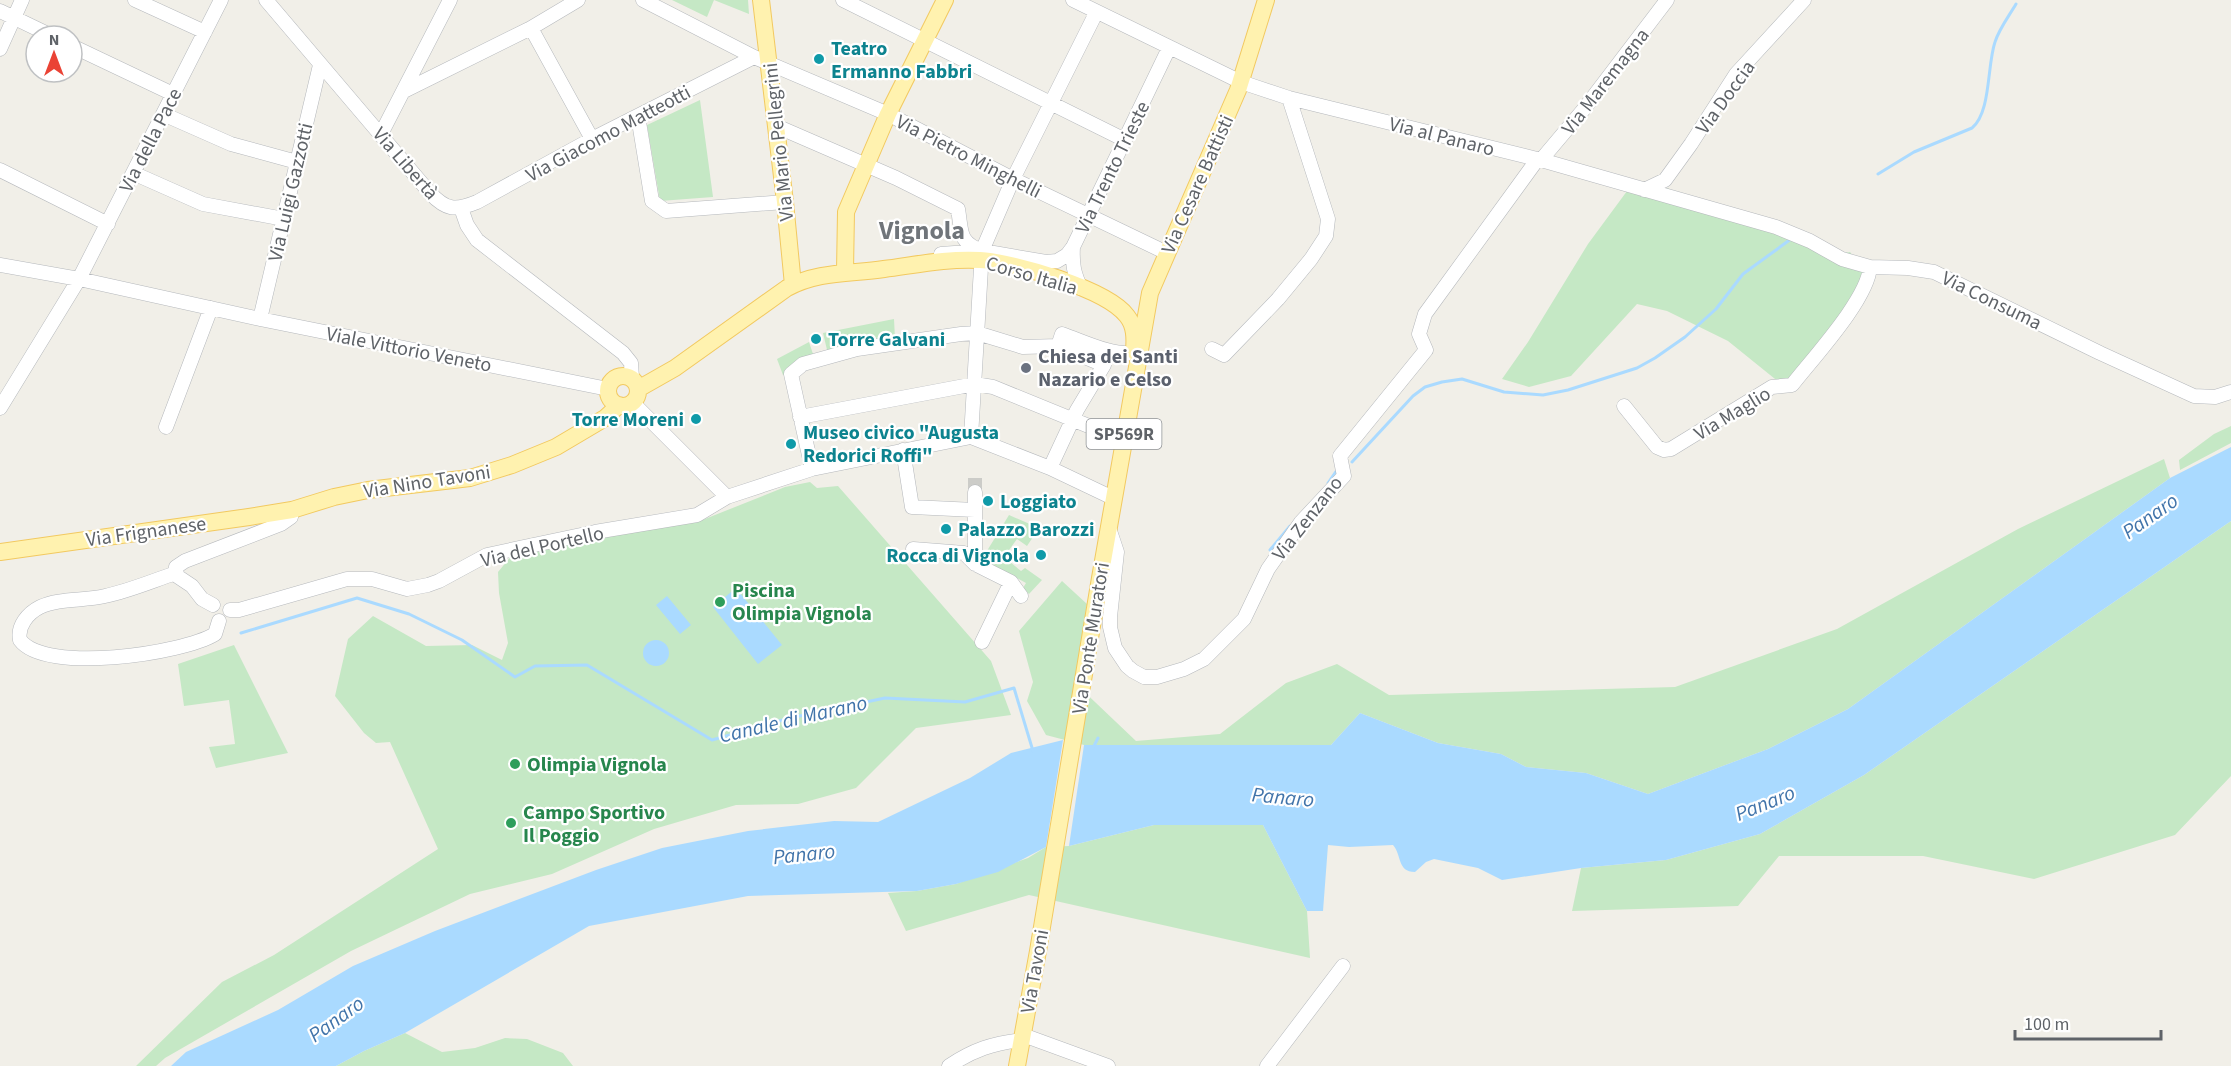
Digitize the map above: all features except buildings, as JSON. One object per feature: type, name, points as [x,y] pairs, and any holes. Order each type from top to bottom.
[{"type":"main road","name":"Via Mario Pellegrini","points":[[762,0],[762,59],[776,126],[793,285]]},
{"type":"main road","points":[[845,271],[846,212],[888,114],[945,0]]},
{"type":"main road","name":"Via Cesare Battisti","points":[[1135,361],[1150,293],[1241,82],[1266,0]]},
{"type":"main road","name":"Corso Italia","points":[[793,285],[811,278],[845,271],[872,271],[962,260],[981,255],[1081,288],[1110,301],[1138,303],[1145,300],[1150,293]]},
{"type":"main road","name":"Via Nino Tavoni","points":[[292,510],[351,493],[457,480],[537,456],[605,418],[630,394],[675,368],[793,285]]},
{"type":"main road","name":"Corso Italia","points":[[1110,301],[1127,316],[1132,324],[1135,361]]},
{"type":"main road","name":"Via Ponte Muratori","points":[[1045,908],[1124,440],[1135,361]]},
{"type":"main road","points":[[624,376],[630,394],[611,399],[608,389],[617,377],[624,376]]},
{"type":"main road","name":"Via Frignanese","points":[[0,552],[292,510]]},
{"type":"main road","name":"Via Tavoni","points":[[1017,1066],[1045,908]]},
{"type":"street","points":[[0,49],[22,0]]},
{"type":"street","points":[[135,0],[205,32]]},
{"type":"street","name":"Via della Pace","points":[[0,408],[80,279],[221,0]]},
{"type":"street","name":"Via Libertà","points":[[266,0],[435,199],[446,207],[461,208],[467,225],[477,240],[623,353],[630,363],[630,394]]},
{"type":"street","points":[[381,134],[450,0]]},
{"type":"street","points":[[404,91],[531,28],[578,0]]},
{"type":"street","name":"Via Pietro Minghelli","points":[[643,0],[762,59],[888,114],[1014,179],[1167,253]]},
{"type":"street","points":[[843,0],[1125,140]]},
{"type":"street","name":"Via al Panaro","points":[[1073,0],[1098,10],[1169,48],[1241,82],[1288,98],[1539,160],[1644,190]]},
{"type":"street","name":"Via Maremagna","points":[[1539,160],[1584,109],[1667,0]]},
{"type":"street","name":"Via Doccia","points":[[1644,190],[1665,180],[1737,74],[1804,0]]},
{"type":"street","points":[[1098,10],[1014,179],[981,255],[971,437],[1050,468],[1113,498]]},
{"type":"street","points":[[0,11],[27,24]]},
{"type":"street","points":[[531,28],[592,139]]},
{"type":"street","name":"Via Trento Trieste","points":[[1081,288],[1072,264],[1073,248],[1169,48]]},
{"type":"street","points":[[84,52],[174,94]]},
{"type":"street","name":"Via Giacomo Matteotti","points":[[461,208],[477,202],[638,116],[762,59]]},
{"type":"street","name":"Via Luigi Gazzotti","points":[[261,319],[320,65]]},
{"type":"street","points":[[1218,352],[1278,299],[1311,259],[1326,236],[1328,219],[1288,98]]},
{"type":"street","points":[[163,114],[231,144],[297,162]]},
{"type":"street","name":"Via Mario Pellegrini","points":[[638,116],[652,201],[666,211],[785,201]]},
{"type":"street","points":[[776,126],[896,178],[958,209],[963,239],[981,255]]},
{"type":"street","name":"Via Zenzano","points":[[1109,528],[1117,552],[1110,627],[1115,648],[1126,666],[1144,677],[1158,677],[1184,669],[1204,659],[1245,619],[1268,569],[1301,522],[1344,476],[1340,456],[1426,350],[1419,334],[1425,314],[1539,160]]},
{"type":"street","points":[[0,170],[108,224]]},
{"type":"street","points":[[133,173],[203,204],[284,219]]},
{"type":"street","name":"Via Consuma","points":[[1644,190],[1776,227],[1810,241],[1842,260],[1870,267],[1908,268],[1934,272],[2194,396],[2215,397],[2231,392]]},
{"type":"street","name":"Corso Italia","points":[[981,255],[1046,262],[1057,261],[1073,248]]},
{"type":"street","name":"Viale Vittorio Veneto","points":[[0,265],[80,279],[261,319],[608,389]]},
{"type":"street","name":"Via Maglio","points":[[1624,406],[1658,447],[1664,450],[1671,449],[1772,387],[1792,385],[1855,304],[1869,279],[1870,267]]},
{"type":"street","points":[[166,427],[211,308]]},
{"type":"street","points":[[812,470],[791,374],[803,364],[857,349],[918,339],[977,333],[1023,347],[1058,346],[1104,365],[1072,418],[1050,468]]},
{"type":"street","points":[[1058,346],[1062,334],[1123,354],[1135,361]]},
{"type":"street","points":[[800,417],[975,384],[993,387],[1124,440]]},
{"type":"street","points":[[630,394],[727,497]]},
{"type":"street","name":"Via del Portello","points":[[230,610],[239,610],[335,581],[354,578],[372,579],[407,589],[417,588],[439,581],[488,555],[595,532],[697,515],[727,497],[812,470],[971,437]]},
{"type":"street","points":[[903,450],[912,507],[975,510]]},
{"type":"street","points":[[975,492],[975,564]]},
{"type":"street","points":[[176,573],[176,567],[184,561],[289,520],[292,510]]},
{"type":"street","points":[[913,549],[964,553],[975,564],[1011,582],[1021,596]]},
{"type":"street","points":[[176,573],[192,586],[202,599],[213,605],[223,602],[230,610],[228,618],[219,621],[214,619],[211,614],[213,605]]},
{"type":"street","points":[[176,573],[103,597],[52,603],[40,607],[28,616],[20,628],[20,640],[30,649],[51,654],[94,659],[128,657],[201,641],[215,634],[219,621]]},
{"type":"street","points":[[982,642],[1011,582]]},
{"type":"street","points":[[1268,1066],[1343,966]]},
{"type":"street","points":[[949,1066],[971,1052],[1023,1038]]},
{"type":"street","name":"Via Tavoni","points":[[1023,1038],[1108,1066]]},
{"type":"green space","points":[[672,0],[714,0],[707,17]]},
{"type":"green space","points":[[714,0],[748,0],[749,14]]},
{"type":"green space","points":[[700,100],[713,197],[660,201],[647,125]]},
{"type":"green space","points":[[1630,187],[1668,188],[1678,199],[1757,222],[1827,256],[1850,252],[1865,272],[1840,331],[1785,387],[1728,341],[1667,311],[1637,304],[1571,376],[1529,387],[1502,379],[1528,342],[1588,244]]},
{"type":"green space","points":[[894,319],[895,339],[828,354],[823,333]]},
{"type":"green space","points":[[809,342],[814,357],[783,375],[777,359]]},
{"type":"green space","points":[[2231,426],[2231,443],[2180,470],[2179,460],[2214,434]]},
{"type":"green space","points":[[2164,459],[2170,478],[1848,709],[1768,749],[1648,794],[1586,773],[1526,767],[1501,754],[1438,743],[1360,713],[1331,745],[1084,745],[1046,735],[1027,701],[1033,682],[1019,631],[1062,581],[1087,604],[1075,683],[1136,741],[1220,734],[1286,683],[1337,664],[1389,695],[1675,687],[1837,629],[2018,529]]},
{"type":"green space","points":[[810,482],[817,488],[838,486],[991,661],[1011,715],[916,728],[856,788],[798,804],[736,805],[654,829],[552,874],[470,894],[351,951],[165,1058],[156,1066],[136,1066],[222,982],[274,955],[438,849],[390,742],[376,743],[364,733],[335,696],[348,639],[373,616],[426,646],[472,645],[502,660],[508,643],[499,593],[498,572],[512,555],[567,542],[700,521],[785,487]]},
{"type":"green space","points":[[1009,515],[1039,528],[1027,546],[1017,539],[1004,557],[1021,571],[1025,568],[1042,580],[1029,594],[1023,588],[1026,583],[982,559]]},
{"type":"green space","points":[[2231,521],[2231,776],[2175,835],[2034,879],[1923,856],[1779,856],[1738,906],[1572,911],[1581,868],[1666,860],[1760,834],[1864,775]]},
{"type":"green space","points":[[234,645],[288,753],[216,768],[209,747],[235,744],[229,700],[184,706],[178,664]]},
{"type":"green space","points":[[1154,825],[1263,825],[1307,911],[1310,958],[1029,895],[906,931],[888,893],[917,891],[956,884],[1028,858],[1046,847],[1069,846]]},
{"type":"green space","points":[[405,1033],[442,1052],[475,1048],[505,1038],[527,1039],[563,1053],[573,1066],[336,1066]]},
{"type":"water","name":"Panaro","points":[[2231,447],[2231,521],[1864,775],[1760,834],[1666,860],[1581,868],[1502,880],[1478,868],[1434,859],[1426,862],[1415,872],[1409,871],[1403,866],[1393,845],[1349,847],[1328,845],[1323,911],[1307,911],[1263,825],[1154,825],[1069,846],[1084,745],[1331,745],[1360,713],[1438,743],[1501,754],[1526,767],[1586,773],[1648,794],[1768,749],[1848,709],[2170,478]]},
{"type":"water","points":[[736,588],[782,645],[758,664],[713,607]]},
{"type":"water","points":[[667,596],[691,625],[680,634],[656,605]]},
{"type":"water","points":[[656,640],[665,644],[669,653],[665,662],[656,666],[647,662],[643,653],[647,644]]},
{"type":"water","name":"Panaro","points":[[1063,740],[1046,847],[998,872],[956,884],[917,891],[748,896],[589,926],[405,1033],[336,1066],[171,1066],[186,1052],[278,1010],[353,966],[435,931],[596,870],[662,848],[748,831],[834,821],[878,822],[970,778],[1011,753]]},
{"type":"waterway","points":[[1878,174],[1914,152],[1972,128],[1978,121],[1986,100],[1995,42],[2016,4]]},
{"type":"waterway","points":[[1352,462],[1413,396],[1425,387],[1462,379],[1504,392],[1543,395],[1568,390],[1637,368],[1685,337],[1716,309],[1743,274],[1791,239]]},
{"type":"waterway","points":[[1328,483],[1337,470]]},
{"type":"waterway","points":[[1270,550],[1290,526]]},
{"type":"waterway","name":"Canale di Marano","points":[[241,633],[357,598],[409,614],[462,640],[515,677],[535,666],[587,665],[712,740],[790,718],[885,698],[965,702],[1014,688],[1033,751]]},
{"type":"waterway","points":[[1093,748],[1098,738]]},
{"type":"tunnel","points":[[975,472],[975,492]]},
{"type":"place","name":"Teatro Ermanno Fabbri","points":[[819,59]]},
{"type":"place","name":"Torre Galvani","points":[[816,339]]},
{"type":"place","name":"Chiesa dei Santi Nazario e Celso","points":[[1026,368]]},
{"type":"place","name":"Torre Moreni","points":[[696,419]]},
{"type":"place","name":"Museo civico \"Augusta Redorici Roffi\"","points":[[791,444]]},
{"type":"place","name":"Loggiato","points":[[988,501]]},
{"type":"place","name":"Palazzo Barozzi","points":[[946,529]]},
{"type":"place","name":"Rocca di Vignola","points":[[1041,555]]},
{"type":"place","name":"Piscina Olimpia Vignola","points":[[720,602]]},
{"type":"place","name":"Olimpia Vignola","points":[[515,764]]},
{"type":"place","name":"Campo Sportivo Il Poggio","points":[[511,823]]},
{"type":"district","name":"Vignola","points":[[922,230]]}]
